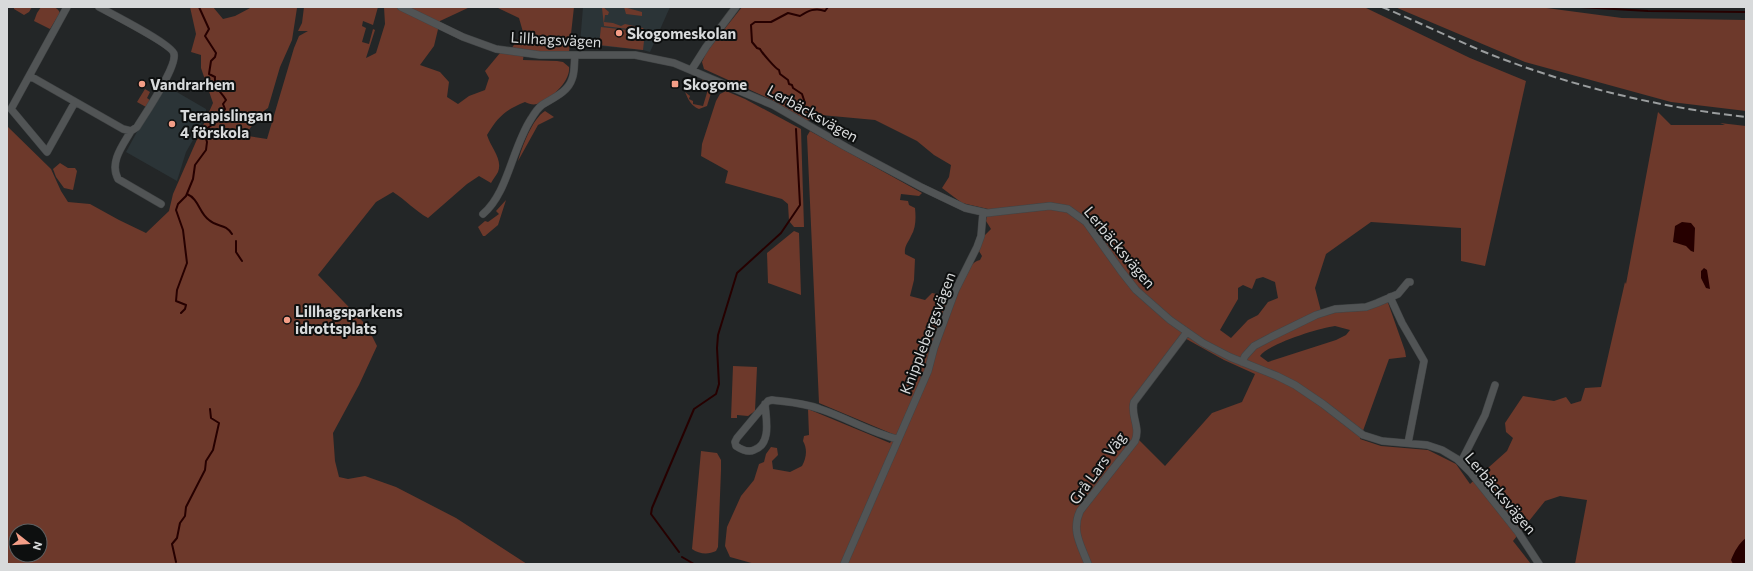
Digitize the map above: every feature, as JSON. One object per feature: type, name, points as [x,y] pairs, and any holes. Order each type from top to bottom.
[{"type":"street","points":[[67,7],[11,109],[47,152],[75,102]]},
{"type":"street","points":[[99,7],[158,40],[174,53],[173,66],[137,127],[131,131],[116,160],[116,176],[118,179],[161,204]]},
{"type":"street","name":"Lillhagsvägen","points":[[401,7],[463,37],[489,47],[525,54],[646,56],[666,60],[692,69]]},
{"type":"street","points":[[692,69],[706,46],[736,7]]},
{"type":"street","points":[[483,214],[496,201],[516,149],[531,119],[542,105],[565,90],[572,81],[575,55]]},
{"type":"street","name":"Lerbäcksvägen","points":[[692,69],[772,105],[846,147],[965,208],[983,212],[998,212],[1050,206],[1064,207],[1070,210],[1086,222],[1120,271],[1136,290],[1170,320],[1214,349],[1277,376],[1306,391],[1363,435],[1382,441],[1434,447],[1450,454],[1461,462],[1518,532],[1539,564]]},
{"type":"street","points":[[30,76],[123,129],[131,131]]},
{"type":"street","name":"Knipplebergsvägen","points":[[844,564],[897,439],[928,371],[934,348],[954,290],[977,247],[983,212]]},
{"type":"street","points":[[1242,362],[1254,346],[1316,315],[1334,309],[1366,307],[1398,294],[1408,282],[1410,282]]},
{"type":"street","points":[[1390,297],[1402,323],[1424,361],[1408,443]]},
{"type":"street","name":"Grå Lars Väg","points":[[1088,564],[1076,531],[1076,521],[1080,511],[1135,441],[1137,426],[1132,409],[1134,402],[1188,332]]},
{"type":"street","points":[[1461,462],[1485,415],[1495,385]]},
{"type":"street","points":[[765,404],[767,431],[762,446],[752,451],[742,450],[736,446],[736,438],[765,404],[772,400],[808,405],[821,409],[860,427],[897,439]]},
{"type":"shaded area","points":[[14,7],[32,7],[29,12],[24,15],[14,9]]},
{"type":"shaded area","points":[[41,7],[55,8],[59,10],[60,13],[50,29],[34,21]]},
{"type":"shaded area","points":[[190,7],[213,7],[223,19],[235,16],[252,7],[297,8],[292,40],[280,67],[268,108],[261,113],[246,134],[248,136],[267,139],[294,48],[299,36],[308,31],[298,31],[302,23],[304,7],[378,7],[373,25],[363,21],[362,26],[366,28],[362,42],[369,44],[373,29],[375,30],[366,58],[376,53],[385,24],[384,7],[470,7],[440,21],[434,46],[420,65],[440,72],[449,82],[447,97],[458,104],[469,96],[485,90],[489,78],[485,71],[500,53],[511,49],[523,32],[519,18],[496,7],[574,7],[569,52],[524,51],[523,60],[563,62],[569,67],[569,72],[567,78],[559,89],[548,98],[537,104],[525,102],[512,108],[499,119],[491,129],[487,135],[498,158],[499,167],[498,172],[491,183],[479,176],[467,184],[428,218],[393,192],[376,202],[318,275],[367,326],[377,346],[359,385],[333,433],[335,461],[339,477],[348,479],[365,476],[396,487],[456,518],[527,564],[7,564],[7,126],[51,169],[68,202],[90,204],[146,233],[169,211],[173,194],[213,103],[201,68],[201,55],[191,52],[196,34]]},
{"type":"shaded area","name":"Skogomeskolan","points":[[583,7],[670,7],[650,52],[580,44]]},
{"type":"shaded area","points":[[603,7],[609,12],[608,15],[605,15],[604,22],[621,26],[625,24],[643,28],[645,31],[604,26]]},
{"type":"shaded area","points":[[624,7],[642,12],[642,16],[626,14]]},
{"type":"shaded area","points":[[742,7],[1364,7],[1470,58],[1526,81],[1485,266],[1461,261],[1461,228],[1371,222],[1326,254],[1315,288],[1321,311],[1365,305],[1386,297],[1405,351],[1406,357],[1389,359],[1360,439],[1381,446],[1428,450],[1456,464],[1470,484],[1507,451],[1513,438],[1506,432],[1505,423],[1523,396],[1554,401],[1566,397],[1571,404],[1581,401],[1585,388],[1601,387],[1625,282],[1626,284],[1658,112],[1671,125],[1725,125],[1720,123],[1746,126],[1746,564],[1575,564],[1587,500],[1560,496],[1545,501],[1513,541],[1531,564],[755,564],[730,557],[725,546],[727,527],[741,496],[754,480],[759,464],[764,462],[766,454],[771,447],[777,448],[778,455],[772,461],[773,469],[790,472],[802,466],[806,454],[806,448],[803,441],[804,436],[809,435],[808,409],[890,443],[895,435],[819,403],[807,136],[810,131],[922,193],[919,196],[901,194],[900,200],[908,201],[909,205],[915,208],[915,226],[905,251],[905,254],[915,259],[914,280],[910,296],[925,300],[932,293],[955,298],[967,270],[975,262],[980,260],[982,256],[979,251],[985,235],[991,229],[986,221],[988,209],[962,203],[942,188],[949,177],[951,165],[934,155],[917,141],[875,120],[821,115],[807,121],[770,99],[704,69],[702,62],[707,51]],"holes":[[[1263,277],[1275,282],[1278,298],[1268,302],[1258,315],[1248,320],[1231,338],[1220,330],[1238,299],[1238,288],[1243,285],[1252,289],[1256,279]],[[1335,326],[1350,330],[1346,335],[1336,340],[1268,362],[1260,356],[1265,351],[1283,342],[1306,333]],[[1181,336],[1224,360],[1255,374],[1242,402],[1212,413],[1165,466],[1139,440],[1133,410]]]},
{"type":"shaded area","points":[[1395,7],[1539,7],[1622,18],[1746,20],[1746,111],[1671,102],[1525,62]]},
{"type":"shaded area","points":[[601,27],[645,32],[643,50],[599,45]]},
{"type":"shaded area","points":[[703,78],[710,83],[711,93],[707,106],[699,109],[692,104],[689,100],[685,92],[690,96],[689,99],[693,101],[693,104],[703,106],[709,86],[702,81]]},
{"type":"shaded area","name":"Terapislingan 4 förskola","points":[[163,84],[206,109],[206,114],[186,152],[177,181],[126,152]]},
{"type":"shaded area","points":[[145,89],[150,92],[147,98],[151,101],[146,107],[137,102]]},
{"type":"shaded area","points":[[726,91],[745,99],[801,129],[804,227],[794,227],[789,221],[788,204],[782,199],[725,183],[728,171],[701,156],[702,144],[716,101],[720,94]]},
{"type":"shaded area","points":[[545,111],[554,117],[538,125],[518,161],[532,127],[540,115]]},
{"type":"shaded area","points":[[60,163],[68,168],[75,168],[77,171],[73,190],[64,188],[56,177],[53,169]]},
{"type":"shaded area","points":[[506,200],[498,225],[483,236],[478,227],[485,221],[488,222],[499,214],[496,211]]},
{"type":"shaded area","points":[[1682,222],[1691,223],[1695,228],[1694,252],[1686,246],[1673,242],[1675,226]]},
{"type":"shaded area","points":[[794,231],[799,233],[801,295],[768,283],[767,253]]},
{"type":"shaded area","points":[[1704,268],[1707,270],[1710,289],[1706,288],[1701,278],[1701,271]]},
{"type":"shaded area","points":[[733,366],[757,367],[755,411],[748,416],[737,415],[737,418],[731,418]]},
{"type":"shaded area","points":[[701,451],[717,453],[721,460],[718,547],[716,551],[707,553],[701,553],[692,549]]},
{"type":"shaded area","points":[[1746,538],[1746,564],[1733,564],[1731,560],[1734,554],[1739,545]]},
{"type":"waterway","points":[[181,313],[185,309],[186,305],[176,301],[177,290],[187,263],[183,230],[176,210],[178,204],[186,196],[193,179],[195,165],[206,150],[207,142],[204,132],[218,121],[225,109],[223,104],[226,100],[217,87],[215,77],[209,74],[211,61],[215,57],[216,53],[205,36],[209,29],[199,7]]},
{"type":"waterway","points":[[801,114],[805,103],[802,94],[789,84],[788,80],[780,74],[779,70],[752,42],[751,25],[755,22],[771,22],[788,13],[800,16],[809,11],[825,11],[828,7]]},
{"type":"waterway","points":[[1580,7],[1648,11],[1746,12]]},
{"type":"waterway","points":[[679,552],[651,514],[652,508],[694,409],[716,394],[719,384],[717,348],[718,335],[737,273],[781,233],[800,205],[796,129]]},
{"type":"waterway","points":[[187,194],[194,199],[206,217],[215,224],[227,228],[232,234]]},
{"type":"waterway","points":[[236,241],[236,252],[242,261]]},
{"type":"waterway","points":[[176,562],[172,544],[177,538],[180,523],[185,516],[186,507],[205,470],[206,461],[213,450],[219,423],[211,418],[210,409]]},
{"type":"waterway","points":[[682,557],[694,564]]},
{"type":"railway","points":[[1382,7],[1482,51],[1579,84],[1645,101],[1712,113],[1746,117]]},
{"type":"place","name":"Skogomeskolan","points":[[619,33]]},
{"type":"place","name":"Vandrarhem","points":[[142,84]]},
{"type":"place","name":"Skogome","points":[[675,84]]},
{"type":"place","name":"Terapislingan 4 förskola","points":[[172,124]]},
{"type":"place","name":"Lillhagsparkens idrottsplats","points":[[287,320]]}]
